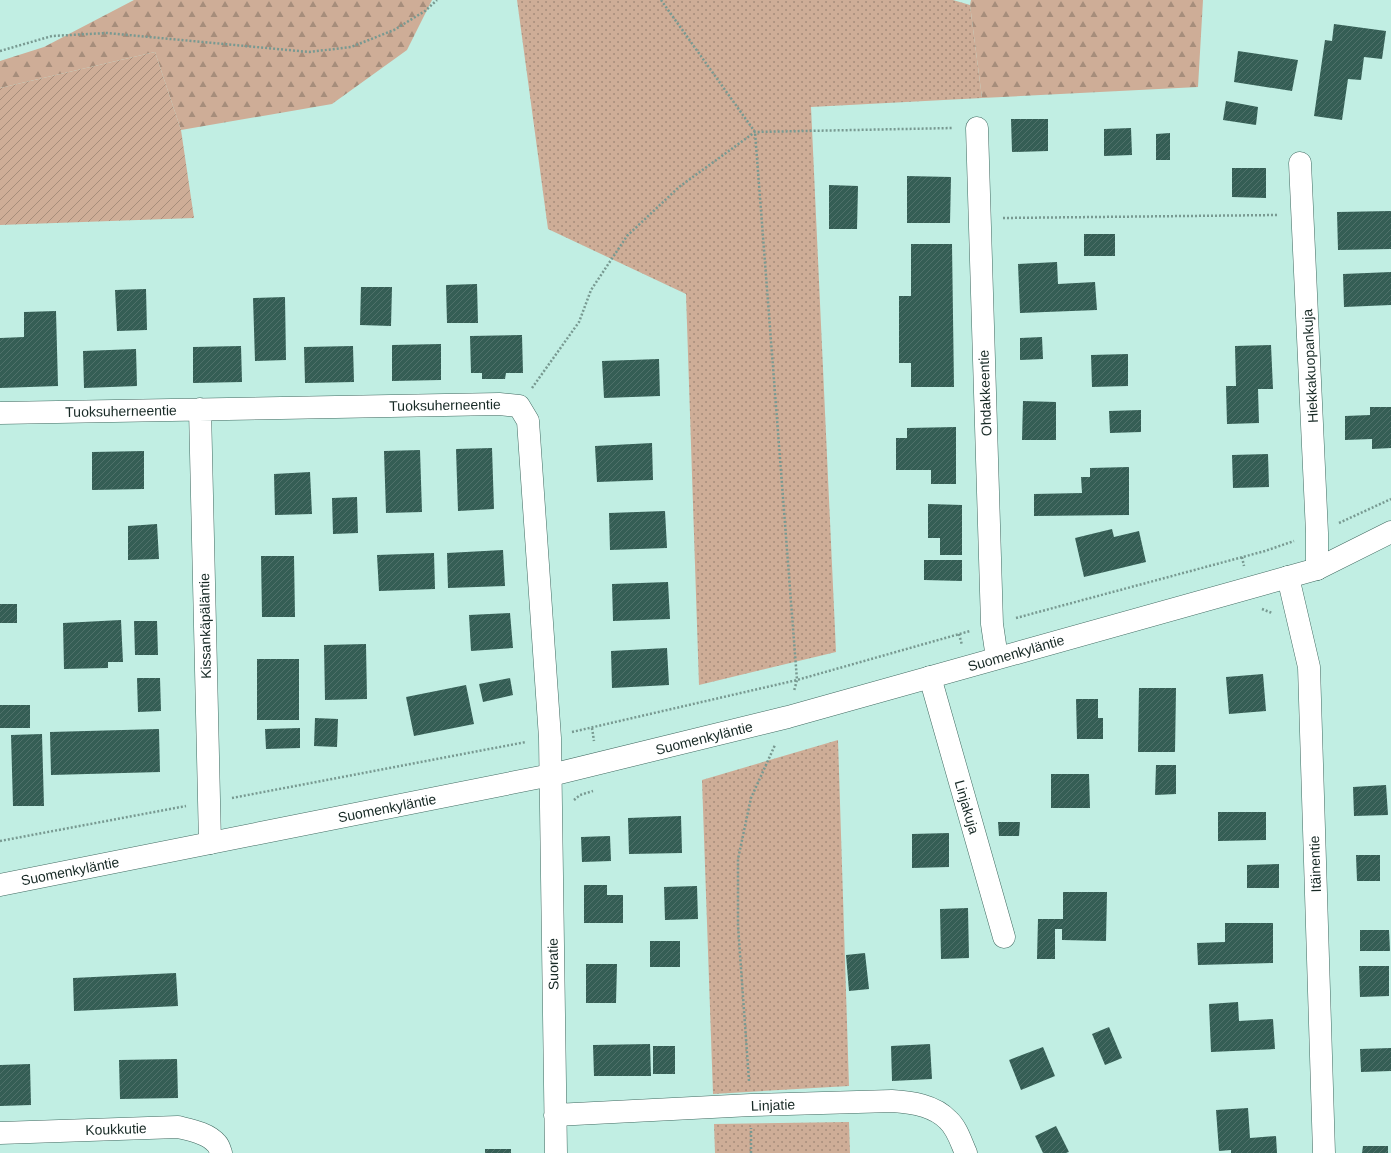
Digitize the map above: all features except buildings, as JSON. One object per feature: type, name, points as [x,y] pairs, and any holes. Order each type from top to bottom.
[{"type":"street","name":"Ohdakkeentie","points":[[978,128],[992,624],[997,658]]},
{"type":"street","name":"Hiekkakuopankuja","points":[[1300,163],[1317,533],[1317,569]]},
{"type":"street","name":"Tuoksuherneentie","points":[[0,413],[499,404],[519,406],[528,421],[550,738],[551,775]]},
{"type":"street","name":"Kissankäpäläntie","points":[[200,409],[210,843]]},
{"type":"street","name":"Suomenkyläntie","points":[[0,885],[551,775],[788,717],[1317,569],[1391,532]]},
{"type":"street","name":"Itäinentie","points":[[1288,577],[1309,667],[1324,1153]]},
{"type":"street","name":"Linjakuja","points":[[930,677],[1004,937]]},
{"type":"street","name":"Suoratie","points":[[551,775],[556,1153]]},
{"type":"street","name":"Linjatie","points":[[555,1115],[751,1105],[892,1101],[911,1102],[926,1107],[949,1120],[966,1153]]},
{"type":"street","name":"Koukkutie","points":[[0,1133],[178,1126],[196,1131],[209,1138],[217,1144],[221,1153]]},
{"type":"path","points":[[0,51],[52,36],[107,33],[309,52],[351,47],[394,30],[425,11],[437,0]]},
{"type":"path","points":[[661,0],[755,132],[797,680],[788,717],[752,798],[738,859],[738,926],[751,1105],[750,1153]]},
{"type":"path","points":[[519,406],[579,322],[591,290],[627,236],[679,187],[755,132],[978,128]]},
{"type":"path","points":[[980,218],[1303,215]]},
{"type":"path","points":[[0,841],[550,738],[797,680],[992,624],[1265,551],[1317,533],[1391,499]]},
{"type":"green space","points":[[134,0],[432,0],[407,50],[332,104],[181,130],[155,52],[0,88],[0,61],[44,47]]},
{"type":"green space","points":[[517,0],[953,0],[970,5],[982,98],[811,107],[836,652],[699,685],[686,294],[548,229]]},
{"type":"green space","points":[[971,0],[1203,0],[1198,87],[982,98],[970,5]]},
{"type":"green space","points":[[155,52],[181,130],[194,218],[0,225],[0,88]]},
{"type":"green space","points":[[838,740],[849,1086],[713,1094],[702,780]]},
{"type":"green space","points":[[849,1122],[850,1153],[715,1153],[714,1124]]}]
